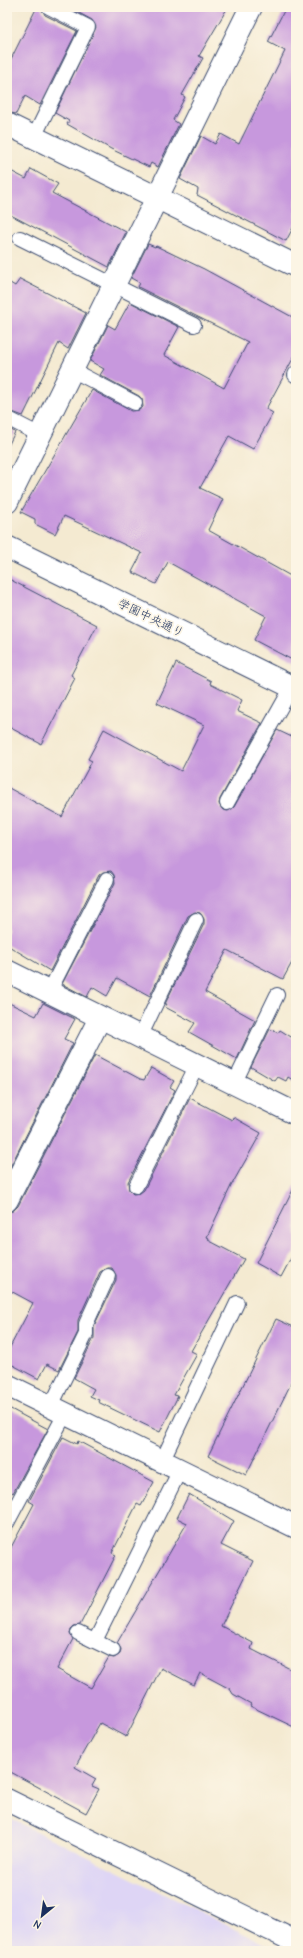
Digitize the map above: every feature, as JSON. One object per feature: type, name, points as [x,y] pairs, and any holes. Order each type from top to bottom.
[{"type":"street","points":[[7,502],[251,7]]},
{"type":"street","points":[[7,124],[296,266]]},
{"type":"street","name":"学園中央通り","points":[[7,546],[294,688]]},
{"type":"street","points":[[7,971],[296,1114]]},
{"type":"street","points":[[7,1200],[100,1018]]},
{"type":"street","points":[[7,1385],[296,1527]]},
{"type":"street","points":[[7,1800],[296,1942]]},
{"type":"lane","points":[[34,137],[88,27],[49,7]]},
{"type":"lane","points":[[20,238],[194,325]]},
{"type":"lane","points":[[72,370],[135,403]]},
{"type":"lane","points":[[7,418],[40,435]]},
{"type":"lane","points":[[226,803],[294,688]]},
{"type":"lane","points":[[49,992],[107,878]]},
{"type":"lane","points":[[140,1037],[196,920]]},
{"type":"lane","points":[[234,1084],[277,994]]},
{"type":"lane","points":[[136,1186],[197,1065]]},
{"type":"lane","points":[[7,1523],[58,1410],[86,1334],[86,1324],[108,1276]]},
{"type":"lane","points":[[96,1641],[171,1466],[237,1303]]},
{"type":"lane","points":[[78,1633],[113,1650]]},
{"type":"shaded area","points":[[7,1817],[279,1951],[7,1951]]},
{"type":"building","points":[[37,7],[41,7],[45,15],[77,31],[40,105],[25,96],[16,114],[7,112],[7,67]]},
{"type":"building","points":[[68,7],[228,7],[199,56],[203,58],[182,95],[185,97],[173,120],[179,124],[158,167],[151,163],[149,167],[111,149],[67,124],[69,121],[55,113],[96,27],[92,20]]},
{"type":"building","points":[[286,7],[296,7],[296,222],[286,241],[197,195],[198,189],[180,179],[201,136],[215,144],[221,134],[239,144],[285,51],[268,42]]},
{"type":"building","points":[[7,169],[26,179],[31,169],[58,184],[52,193],[126,232],[109,267],[7,213]]},
{"type":"building","points":[[148,244],[155,247],[156,246],[204,269],[296,319],[296,353],[266,409],[273,413],[253,449],[229,436],[200,488],[223,499],[208,530],[296,579],[296,662],[254,640],[266,616],[168,562],[156,584],[132,572],[142,553],[64,516],[55,534],[35,524],[35,519],[21,512],[92,390],[131,411],[139,410],[143,407],[142,399],[139,396],[100,375],[104,369],[90,361],[108,325],[115,329],[130,302],[179,327],[164,355],[224,388],[248,342],[138,287],[140,283],[131,278]]},
{"type":"building","points":[[20,279],[86,313],[68,349],[59,343],[23,416],[7,410],[7,281],[15,286]]},
{"type":"building","points":[[7,428],[15,432],[7,448]]},
{"type":"building","points":[[7,578],[97,625],[71,675],[75,678],[41,744],[7,726]]},
{"type":"building","points":[[176,663],[211,681],[210,684],[242,700],[237,711],[262,723],[220,799],[219,804],[223,810],[228,811],[234,807],[277,730],[296,739],[296,955],[283,979],[227,950],[205,992],[255,1020],[237,1059],[189,1032],[195,1023],[165,1007],[167,1004],[165,1004],[204,924],[204,919],[200,913],[195,912],[188,916],[150,996],[117,978],[107,996],[92,987],[87,997],[62,984],[115,883],[114,875],[111,871],[103,872],[99,875],[50,971],[7,945],[7,787],[62,817],[92,761],[88,759],[104,729],[181,771],[204,725],[157,703]]},
{"type":"building","points":[[7,1002],[36,1016],[43,1003],[75,1019],[64,1039],[73,1043],[7,1173]]},
{"type":"building","points":[[270,1029],[278,1033],[280,1030],[296,1040],[296,1082],[288,1077],[286,1081],[278,1077],[275,1081],[251,1067]]},
{"type":"building","points":[[95,1055],[140,1079],[144,1080],[151,1068],[174,1081],[170,1087],[175,1090],[128,1182],[129,1190],[133,1194],[140,1193],[144,1190],[190,1098],[232,1120],[233,1117],[261,1133],[231,1186],[207,1237],[209,1238],[208,1240],[244,1259],[191,1351],[197,1354],[174,1395],[178,1396],[160,1432],[98,1402],[99,1400],[90,1396],[94,1389],[74,1378],[94,1338],[94,1326],[116,1280],[116,1275],[112,1268],[107,1268],[100,1272],[78,1320],[78,1332],[59,1370],[47,1364],[39,1379],[7,1362],[7,1353],[33,1303],[7,1289],[7,1212],[13,1211],[18,1206]]},
{"type":"building","points":[[296,1184],[296,1249],[281,1277],[256,1263]]},
{"type":"building","points":[[276,1319],[296,1328],[296,1373],[246,1475],[208,1456]]},
{"type":"building","points":[[7,1407],[48,1429],[13,1493],[7,1489]]},
{"type":"building","points":[[63,1437],[77,1444],[78,1441],[154,1482],[141,1506],[137,1504],[112,1553],[116,1555],[80,1625],[74,1626],[71,1629],[70,1634],[73,1639],[57,1669],[91,1688],[109,1657],[114,1658],[120,1654],[121,1649],[117,1643],[187,1523],[177,1518],[189,1494],[234,1521],[221,1545],[253,1561],[221,1626],[253,1643],[251,1649],[296,1672],[296,1728],[250,1706],[251,1704],[233,1694],[230,1689],[200,1673],[194,1685],[161,1668],[126,1737],[100,1723],[75,1767],[96,1779],[92,1786],[99,1789],[86,1813],[7,1770],[7,1555],[34,1504],[29,1501]]}]
